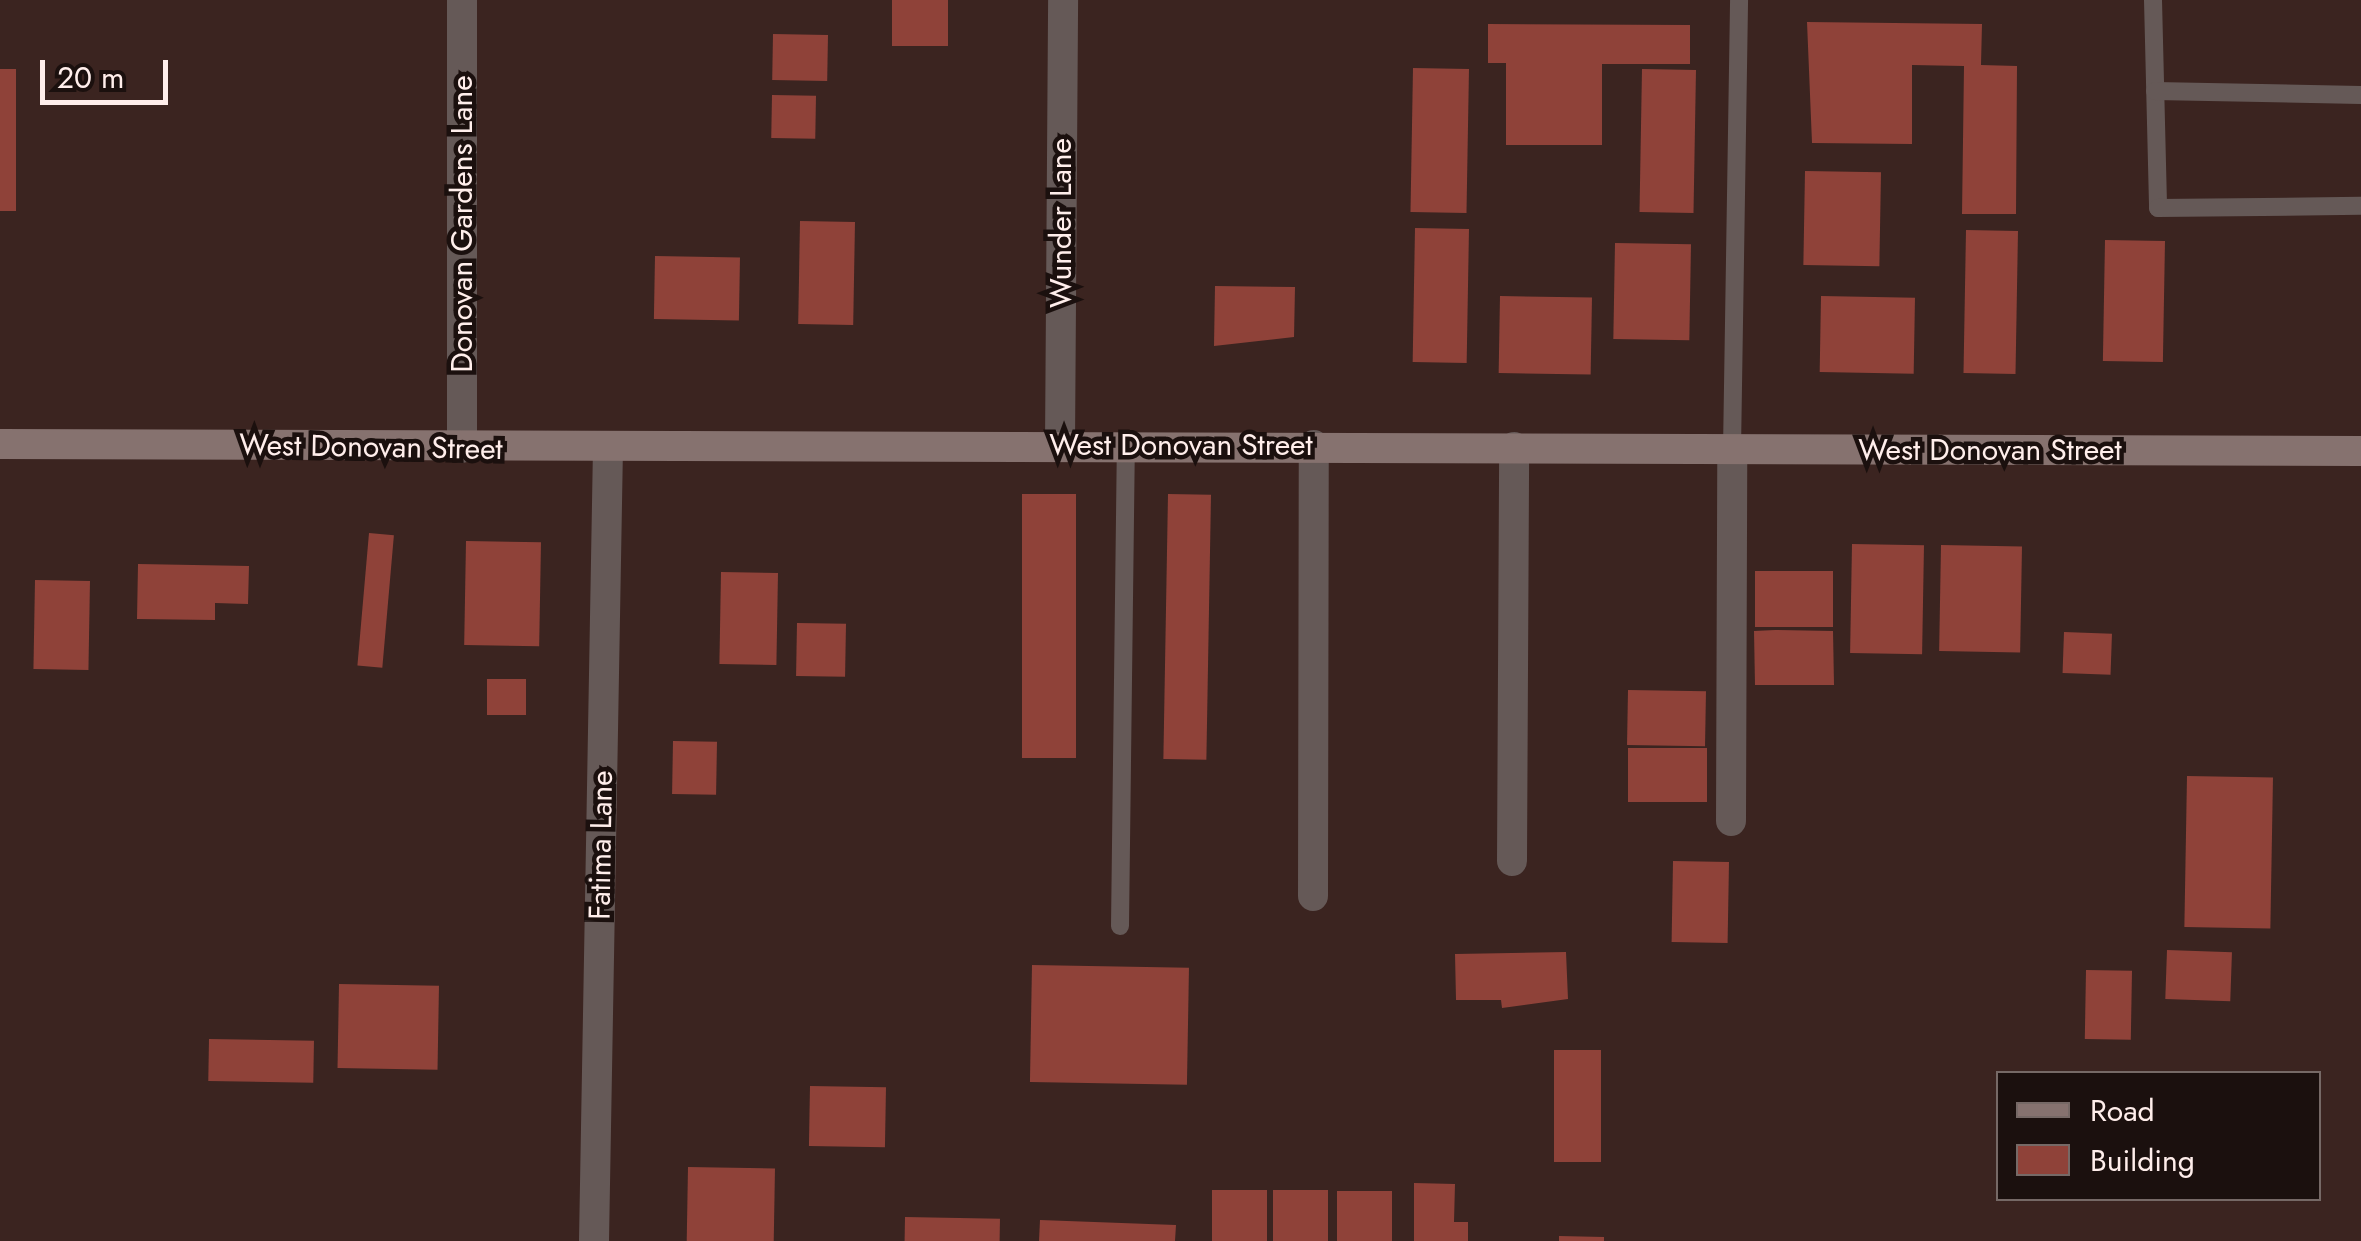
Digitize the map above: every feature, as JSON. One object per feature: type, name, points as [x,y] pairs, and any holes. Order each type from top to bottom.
[{"type":"street","name":"Donovan Gardens Lane","points":[[462,0],[462,448]]},
{"type":"street","name":"Wunder Lane","points":[[1060,445],[1063,0]]},
{"type":"street","name":"West Donovan Street","points":[[0,444],[608,449],[1314,445],[2361,451]]},
{"type":"street","points":[[1313,896],[1314,445]]},
{"type":"street","points":[[1512,861],[1514,447]]},
{"type":"street","name":"Fatima Lane","points":[[594,1241],[608,449]]},
{"type":"street","points":[[1731,821],[1732,450]]},
{"type":"lane","points":[[1732,450],[1739,0]]},
{"type":"lane","points":[[2153,0],[2158,208],[2361,206]]},
{"type":"lane","points":[[2155,91],[2361,95]]},
{"type":"lane","points":[[1120,926],[1126,445]]},
{"type":"building","points":[[892,0],[948,0],[948,46],[892,46]]},
{"type":"building","points":[[1807,22],[1982,24],[1981,65],[2017,66],[2016,214],[1962,214],[1964,66],[1912,65],[1912,144],[1812,143]]},
{"type":"building","points":[[1488,24],[1690,25],[1690,64],[1602,64],[1602,145],[1506,145],[1506,63],[1488,63]]},
{"type":"building","points":[[773,34],[828,35],[827,81],[772,80]]},
{"type":"building","points":[[1413,68],[1469,69],[1466,213],[1410,212]]},
{"type":"building","points":[[0,69],[16,69],[16,211],[0,211]]},
{"type":"building","points":[[1642,69],[1696,70],[1693,213],[1640,212]]},
{"type":"building","points":[[772,95],[816,96],[815,139],[771,138]]},
{"type":"building","points":[[1805,171],[1881,172],[1879,266],[1803,265]]},
{"type":"building","points":[[800,221],[855,222],[853,325],[798,324]]},
{"type":"building","points":[[1415,228],[1469,229],[1467,363],[1413,362]]},
{"type":"building","points":[[1966,230],[2018,231],[2015,374],[1964,373]]},
{"type":"building","points":[[2105,240],[2165,241],[2163,362],[2103,361]]},
{"type":"building","points":[[1615,243],[1691,244],[1689,340],[1613,339]]},
{"type":"building","points":[[655,256],[740,257],[739,320],[654,319]]},
{"type":"building","points":[[1215,286],[1295,287],[1294,337],[1214,346]]},
{"type":"building","points":[[1500,296],[1592,298],[1591,375],[1499,373]]},
{"type":"building","points":[[1821,296],[1915,298],[1914,374],[1820,372]]},
{"type":"building","points":[[1022,494],[1076,494],[1076,758],[1022,758]]},
{"type":"building","points":[[1168,494],[1211,495],[1206,760],[1163,759]]},
{"type":"building","points":[[369,533],[394,535],[382,668],[357,665]]},
{"type":"building","points":[[466,541],[541,542],[539,646],[464,645]]},
{"type":"building","points":[[1852,544],[1924,545],[1922,654],[1850,653]]},
{"type":"building","points":[[1941,545],[2022,546],[2020,652],[1939,651]]},
{"type":"building","points":[[138,564],[249,566],[248,604],[215,603],[215,620],[137,619]]},
{"type":"building","points":[[1755,571],[1833,571],[1833,627],[1755,627]]},
{"type":"building","points":[[721,572],[778,573],[776,665],[719,664]]},
{"type":"building","points":[[35,580],[90,581],[88,670],[33,669]]},
{"type":"building","points":[[797,623],[846,624],[845,677],[796,676]]},
{"type":"building","points":[[1754,631],[1833,631],[1834,685],[1755,685]]},
{"type":"building","points":[[2064,632],[2112,634],[2111,675],[2063,673]]},
{"type":"building","points":[[487,679],[526,679],[526,715],[487,715]]},
{"type":"building","points":[[1628,690],[1706,691],[1705,746],[1627,745]]},
{"type":"building","points":[[673,741],[717,742],[716,795],[672,794]]},
{"type":"building","points":[[1628,748],[1707,748],[1707,802],[1628,802]]},
{"type":"building","points":[[2187,776],[2273,778],[2270,928],[2184,927]]},
{"type":"building","points":[[1673,861],[1729,862],[1728,943],[1672,942]]},
{"type":"building","points":[[2167,950],[2232,952],[2230,1001],[2165,999]]},
{"type":"building","points":[[1566,952],[1568,999],[1502,1008],[1501,1000],[1456,1000],[1455,954]]},
{"type":"building","points":[[1032,965],[1189,968],[1187,1085],[1030,1082]]},
{"type":"building","points":[[2086,970],[2132,971],[2131,1040],[2085,1039]]},
{"type":"building","points":[[339,984],[439,986],[438,1070],[338,1068]]},
{"type":"building","points":[[209,1039],[314,1041],[313,1083],[208,1081]]},
{"type":"building","points":[[1554,1050],[1601,1050],[1601,1162],[1554,1162]]},
{"type":"building","points":[[810,1086],[886,1087],[885,1147],[809,1146]]},
{"type":"building","points":[[688,1167],[775,1169],[774,1241],[687,1241]]},
{"type":"building","points":[[1414,1183],[1455,1184],[1454,1222],[1468,1222],[1468,1241],[1414,1241]]},
{"type":"building","points":[[1212,1190],[1267,1190],[1267,1241],[1212,1241]]},
{"type":"building","points":[[1273,1190],[1328,1190],[1328,1241],[1273,1241]]},
{"type":"building","points":[[1337,1191],[1392,1191],[1392,1241],[1337,1241]]},
{"type":"building","points":[[905,1217],[1000,1219],[1000,1241],[905,1241]]},
{"type":"building","points":[[1040,1220],[1176,1225],[1175,1241],[1039,1241]]},
{"type":"building","points":[[1559,1236],[1604,1237],[1604,1241],[1559,1241]]}]
